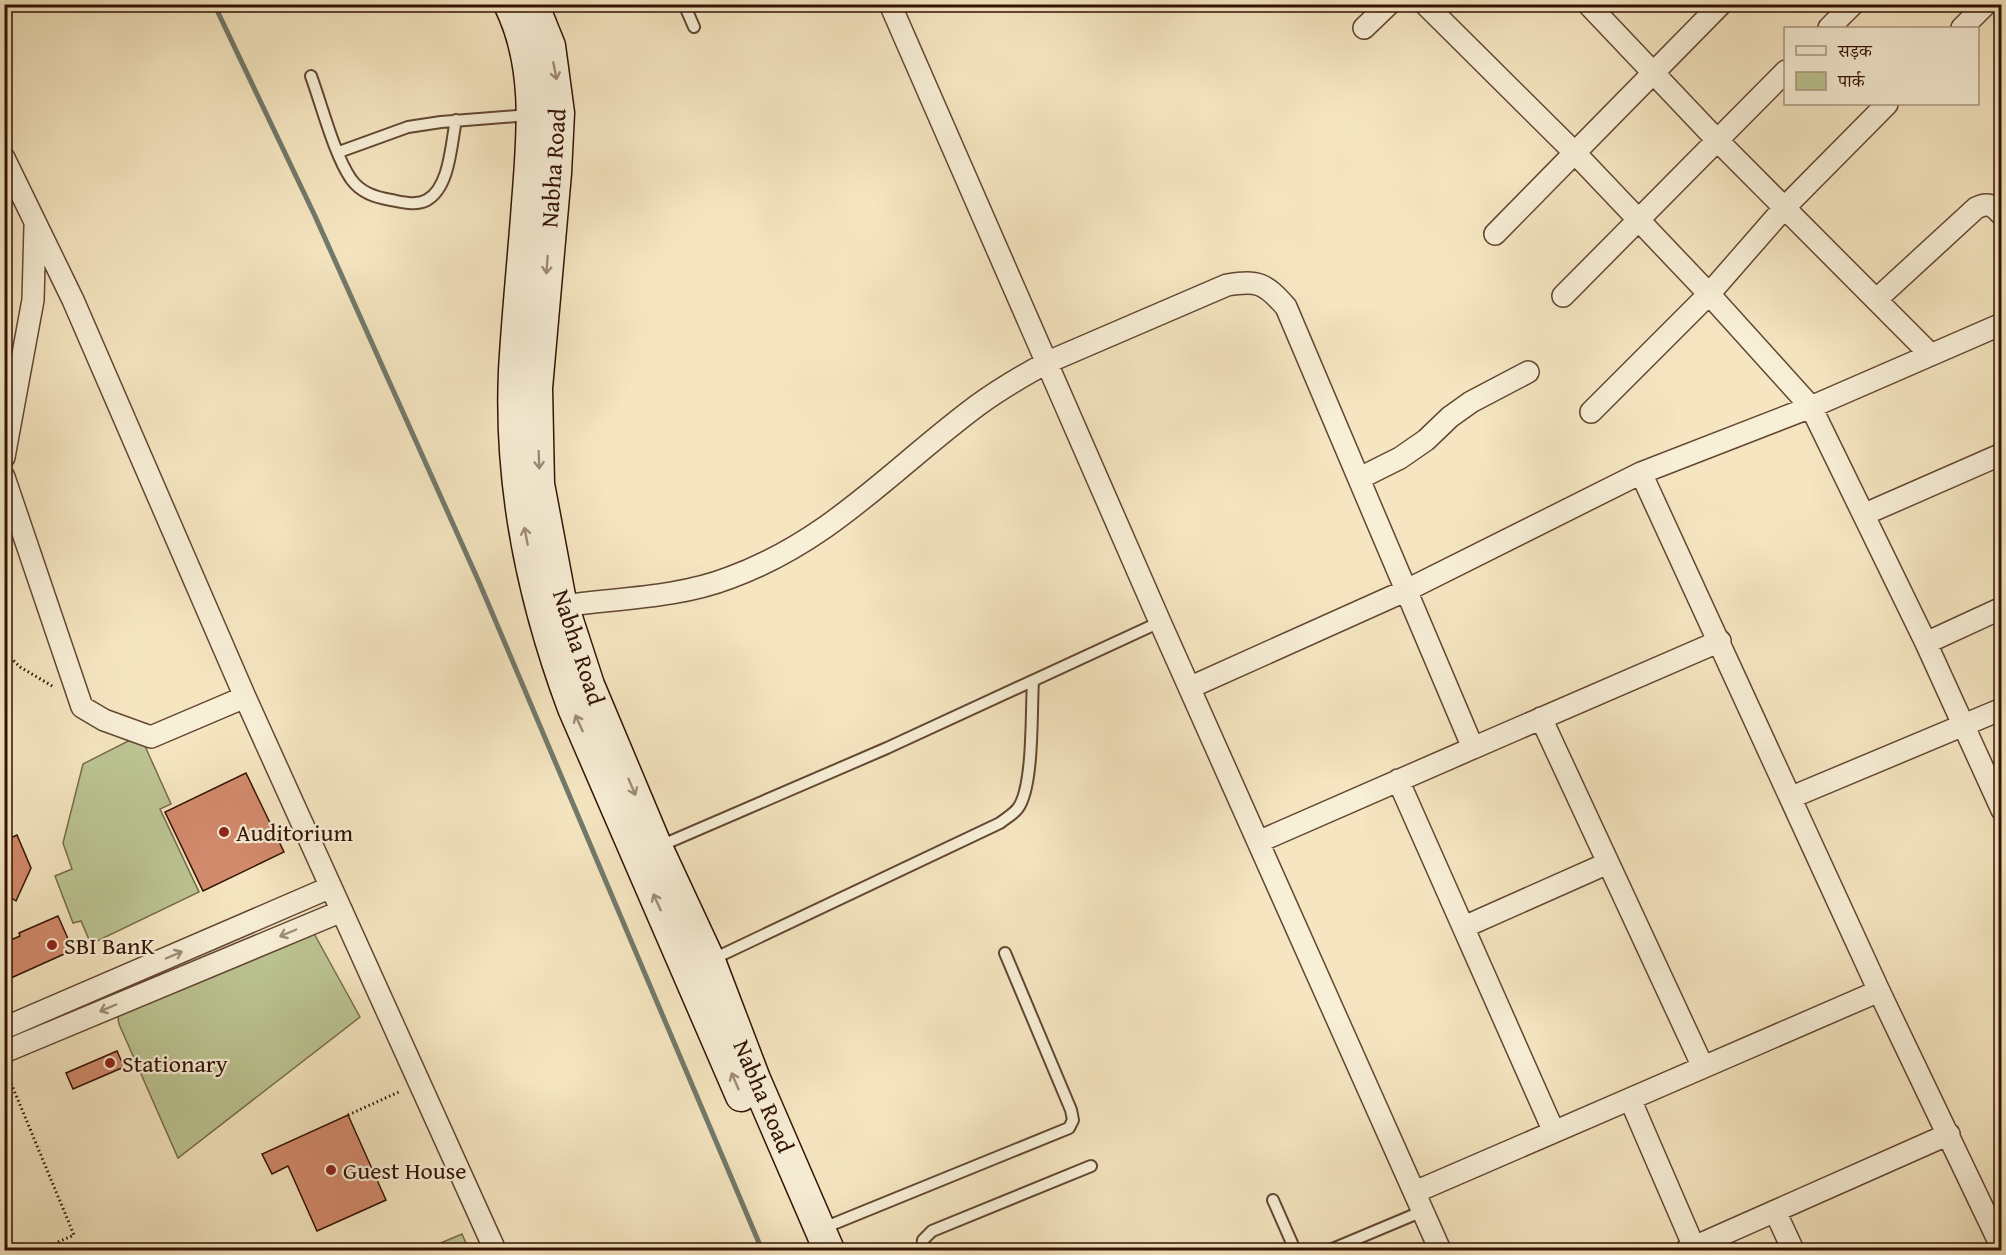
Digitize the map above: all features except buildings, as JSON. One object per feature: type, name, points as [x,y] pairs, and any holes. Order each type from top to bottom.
[{"type":"main road","name":"Nabha Road","points":[[509,4],[524,40],[546,114],[556,173],[537,388],[539,484],[563,606],[648,852],[819,1243]]},
{"type":"main road","name":"Nabha Road","points":[[533,4],[550,46],[546,114],[514,373],[515,440],[524,528],[549,644],[573,708],[648,852],[710,961],[819,1243]]},
{"type":"street","points":[[890,4],[1160,622],[1191,687],[1440,1251]]},
{"type":"street","points":[[1364,28],[1389,4]]},
{"type":"street","points":[[1425,4],[1575,153],[1709,294],[1811,407],[1926,643],[2001,810]]},
{"type":"street","points":[[1588,4],[1716,139],[1931,355]]},
{"type":"street","points":[[1494,234],[1721,4]]},
{"type":"street","points":[[1830,27],[1853,4]]},
{"type":"street","points":[[1963,27],[1979,7]]},
{"type":"street","points":[[1563,296],[1784,72]]},
{"type":"street","points":[[1591,412],[1709,294],[1785,207],[1886,105]]},
{"type":"street","points":[[4,158],[73,300],[245,698],[495,1251]]},
{"type":"street","points":[[1877,299],[1976,208],[1985,204],[1993,206],[2001,215]]},
{"type":"street","points":[[4,457],[33,300],[36,223]]},
{"type":"street","points":[[563,606],[679,592],[728,579],[779,556],[820,532],[858,505],[978,405],[1048,362],[1227,285],[1252,282],[1270,289],[1286,306],[1473,748]]},
{"type":"street","points":[[33,300],[44,291],[58,289],[73,300]]},
{"type":"street","points":[[1191,687],[1407,590],[1641,472],[1811,407],[2001,324]]},
{"type":"street","points":[[4,354],[20,370]]},
{"type":"street","points":[[1359,478],[1400,458],[1426,440],[1450,417],[1471,402],[1528,372]]},
{"type":"street","points":[[1865,514],[2001,454]]},
{"type":"street","points":[[1641,472],[1879,991],[1949,1134],[2001,1248]]},
{"type":"street","points":[[4,477],[82,707],[104,720],[151,737],[245,698]]},
{"type":"street","points":[[1926,643],[2001,608]]},
{"type":"street","points":[[1258,842],[1720,641]]},
{"type":"street","points":[[1792,797],[2001,709]]},
{"type":"street","points":[[1541,718],[1703,1067]]},
{"type":"street","points":[[1398,780],[1554,1132]]},
{"type":"street","points":[[1464,927],[1608,863]]},
{"type":"street","points":[[4,1028],[331,887]]},
{"type":"street","points":[[4,1052],[342,911]]},
{"type":"street","points":[[1419,1202],[1554,1132],[1879,991]]},
{"type":"street","points":[[1630,1099],[1692,1249],[1949,1134]]},
{"type":"street","points":[[1775,1211],[1793,1251]]},
{"type":"lane","points":[[684,4],[694,27]]},
{"type":"lane","points":[[311,76],[339,152],[353,181],[364,191],[376,197],[412,204],[426,201],[436,192],[444,177],[456,120]]},
{"type":"lane","points":[[339,152],[408,127],[456,120],[546,114]]},
{"type":"lane","points":[[648,852],[887,748],[1160,622]]},
{"type":"lane","points":[[710,961],[1000,823],[1019,807],[1026,791],[1029,764],[1033,681]]},
{"type":"lane","points":[[819,1243],[1070,1128],[1073,1120],[1071,1110],[1005,953]]},
{"type":"lane","points":[[922,1251],[923,1240],[932,1231],[1091,1166]]},
{"type":"lane","points":[[1273,1200],[1295,1251]]},
{"type":"lane","points":[[1330,1251],[1419,1202]]},
{"type":"path","points":[[4,651],[20,668],[82,707]]},
{"type":"path","points":[[4,1067],[74,1235],[40,1251]]},
{"type":"path","points":[[348,1115],[419,1083]]},
{"type":"path","points":[[55,1244],[58,1251]]},
{"type":"green space","points":[[10,671],[6,777],[5,778],[5,672]]},
{"type":"green space","points":[[140,735],[171,804],[160,809],[199,892],[91,944],[81,921],[73,923],[55,876],[72,869],[63,843],[83,764]]},
{"type":"green space","points":[[311,928],[360,1017],[178,1158],[119,1024],[117,1011]]},
{"type":"green space","points":[[462,1234],[469,1250],[424,1250]]},
{"type":"waterway","points":[[214,4],[315,216],[479,582],[762,1250]]},
{"type":"place","name":"Auditorium","points":[[224,832]]},
{"type":"place","name":"SBI BanK","points":[[52,945]]},
{"type":"place","name":"Stationary","points":[[110,1063]]},
{"type":"place","name":"Guest House","points":[[331,1170]]}]
